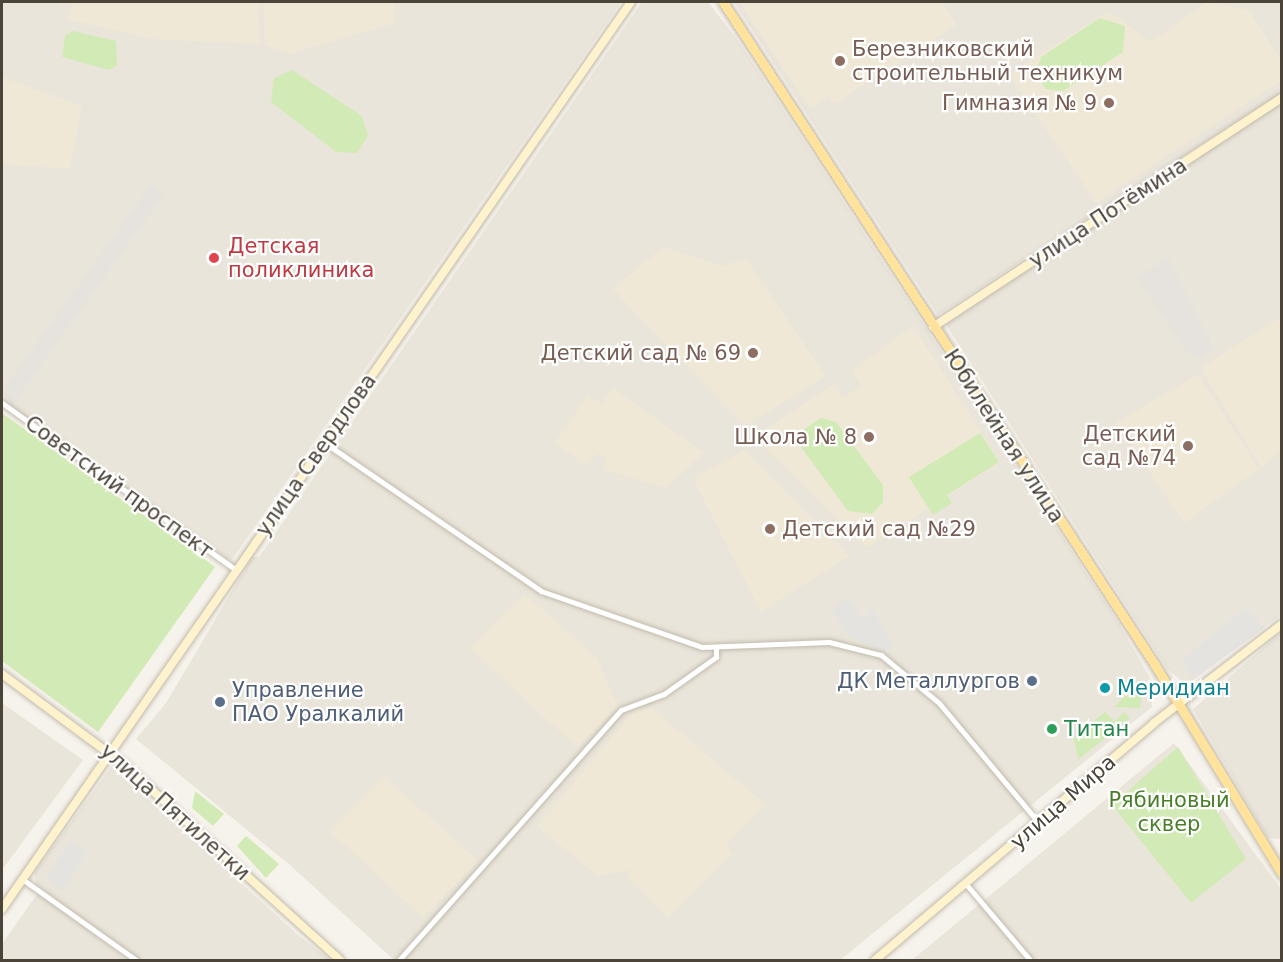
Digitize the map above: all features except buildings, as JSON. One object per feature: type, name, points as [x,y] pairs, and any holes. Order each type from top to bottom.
[{"type":"main road","name":"улица Свердлова","points":[[2,909],[631,2]]},
{"type":"main road","name":"Юбилейная улица","points":[[723,2],[1179,704],[1281,873]]},
{"type":"main road","name":"улица Потёмина","points":[[933,327],[1281,98]]},
{"type":"main road","name":"улица Мира","points":[[875,960],[1179,704],[1281,624]]},
{"type":"main road","name":"улица Пятилетки","points":[[2,674],[110,752],[340,960]]},
{"type":"street","name":"Советский проспект","points":[[2,403],[236,570]]},
{"type":"street","points":[[325,443],[541,591],[716,649],[829,642],[881,655],[939,703],[1039,823]]},
{"type":"street","points":[[399,960],[621,710],[664,694],[716,657],[716,649]]},
{"type":"street","points":[[22,879],[136,960]]},
{"type":"street","points":[[966,884],[1030,960]]},
{"type":"shaded area","points":[[2,2],[621,2],[231,561],[2,400]]},
{"type":"shaded area","points":[[73,2],[259,2],[260,44],[151,39],[67,19]]},
{"type":"shaded area","points":[[263,2],[395,2],[394,23],[290,54],[265,45]]},
{"type":"shaded area","points":[[642,2],[708,2],[739,42],[1118,622],[1150,678],[1152,707],[840,960],[394,960],[291,866],[136,739],[166,703],[252,557],[259,557]]},
{"type":"shaded area","points":[[734,2],[1281,2],[1281,93],[938,315]]},
{"type":"shaded area","name":"Березниковский строительный техникум","points":[[740,2],[943,2],[956,25],[834,104],[828,97],[810,109]]},
{"type":"shaded area","name":"Гимназия № 9","points":[[1207,2],[1249,10],[1282,62],[1281,81],[1096,203],[1009,74],[1109,11],[1151,42]]},
{"type":"shaded area","points":[[2,77],[82,106],[70,169],[2,164]]},
{"type":"shaded area","points":[[1281,102],[1281,615],[1191,681],[1182,681],[1168,670],[945,323]]},
{"type":"shaded area","points":[[151,185],[164,194],[12,405],[2,391]]},
{"type":"shaded area","name":"Детский сад № 69","points":[[663,247],[723,266],[746,259],[826,376],[745,426],[613,289]]},
{"type":"shaded area","points":[[1168,258],[1214,348],[1199,358],[1186,351],[1137,277]]},
{"type":"shaded area","points":[[1281,317],[1281,451],[1261,467],[1203,372],[1204,366]]},
{"type":"shaded area","name":"Школа № 8","points":[[913,326],[1000,462],[867,548],[754,437],[834,384],[842,398],[861,386],[852,371]]},
{"type":"shaded area","name":"Детский сад №74","points":[[1198,374],[1259,469],[1184,523],[1116,423]]},
{"type":"shaded area","points":[[613,388],[704,453],[666,488],[604,470],[606,459],[597,453],[588,463],[581,462],[555,443],[588,395],[602,404]]},
{"type":"shaded area","name":"Детский сад №29","points":[[744,450],[849,556],[761,612],[693,479]]},
{"type":"shaded area","points":[[525,594],[596,657],[618,707],[577,747],[470,648]]},
{"type":"shaded area","points":[[848,597],[864,621],[872,609],[894,645],[884,652],[849,637],[831,608]]},
{"type":"shaded area","points":[[1246,608],[1264,628],[1193,680],[1182,659]]},
{"type":"shaded area","points":[[1281,632],[1281,839],[1268,838],[1193,709]]},
{"type":"shaded area","points":[[2,703],[83,760],[2,870]]},
{"type":"shaded area","points":[[636,709],[653,709],[766,805],[726,845],[732,854],[668,918],[628,877],[629,870],[598,876],[537,826]]},
{"type":"shaded area","points":[[1174,743],[1281,889],[1281,960],[912,960]]},
{"type":"shaded area","points":[[112,766],[299,936],[331,960],[137,960],[36,884],[34,873]]},
{"type":"shaded area","points":[[384,776],[478,861],[423,918],[330,831]]},
{"type":"shaded area","points":[[71,841],[87,852],[63,891],[45,878]]},
{"type":"shaded area","points":[[38,893],[129,960],[2,960],[2,944]]},
{"type":"green space","points":[[1100,18],[1125,26],[1123,52],[1063,91],[1046,89],[1036,74],[1041,57]]},
{"type":"green space","points":[[73,31],[116,41],[117,65],[109,70],[62,57],[65,36]]},
{"type":"green space","points":[[292,70],[362,116],[368,136],[357,153],[336,152],[271,102],[274,78]]},
{"type":"green space","points":[[2,413],[215,567],[98,732],[2,661]]},
{"type":"green space","points":[[821,418],[836,422],[883,485],[883,502],[872,514],[848,511],[801,447],[802,431]]},
{"type":"green space","points":[[980,433],[999,462],[947,495],[952,503],[933,515],[909,477]]},
{"type":"green space","points":[[1134,687],[1142,690],[1140,708],[1114,707]]},
{"type":"green space","points":[[1105,712],[1115,721],[1124,712],[1130,718],[1079,759],[1073,738]]},
{"type":"green space","name":"Рябиновый сквер","points":[[1178,747],[1246,859],[1191,903],[1112,805]]},
{"type":"green space","points":[[195,791],[224,814],[213,826],[192,808]]},
{"type":"green space","points":[[246,836],[279,864],[266,878],[237,846]]},
{"type":"place","name":"Березниковский строительный техникум","points":[[840,61]]},
{"type":"place","name":"Гимназия № 9","points":[[1109,103]]},
{"type":"place","name":"Детская поликлиника","points":[[214,258]]},
{"type":"place","name":"Детский сад № 69","points":[[753,353]]},
{"type":"place","name":"Школа № 8","points":[[869,437]]},
{"type":"place","name":"Детский сад №74","points":[[1188,446]]},
{"type":"place","name":"Детский сад №29","points":[[770,529]]},
{"type":"place","name":"ДК Металлургов","points":[[1032,681]]},
{"type":"place","name":"Меридиан","points":[[1105,688]]},
{"type":"place","name":"Управление ПАО Уралкалий","points":[[220,702]]},
{"type":"place","name":"Титан","points":[[1052,729]]}]
